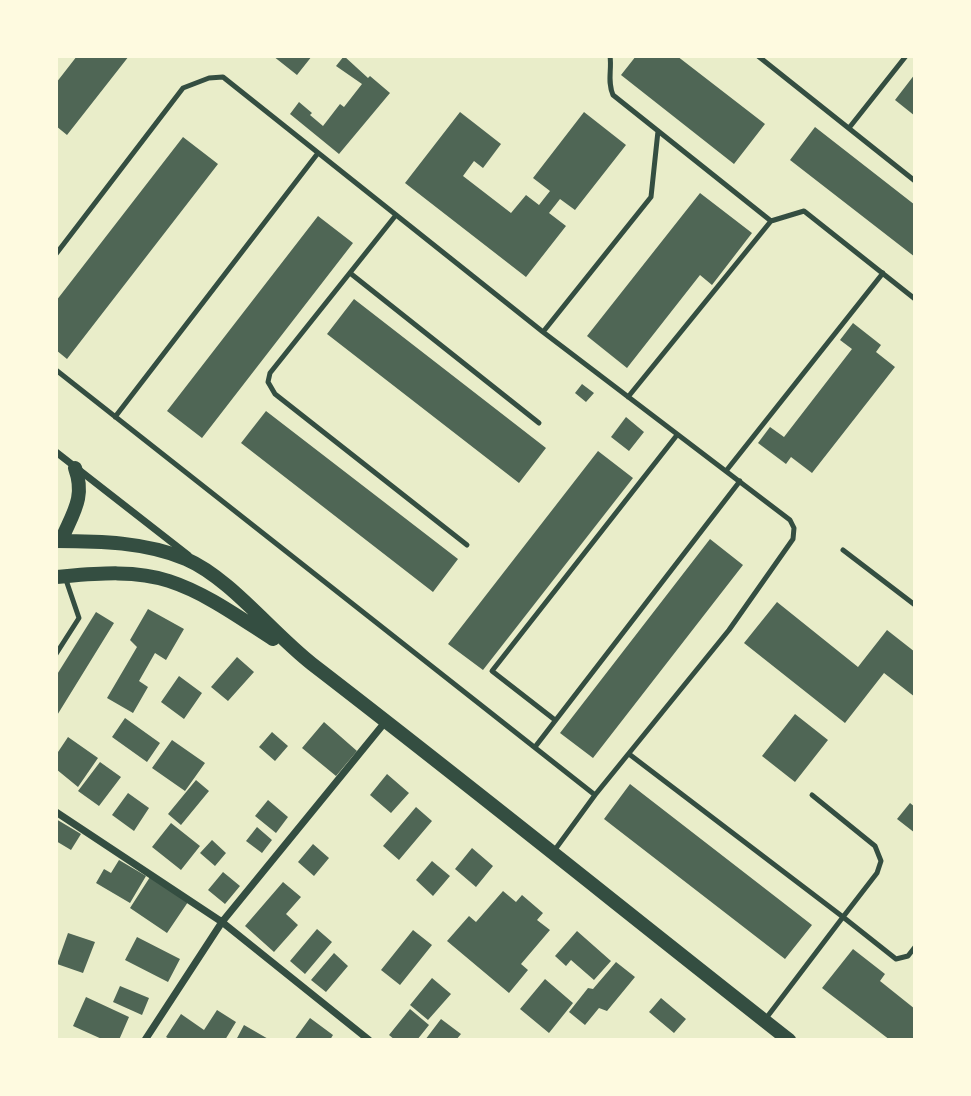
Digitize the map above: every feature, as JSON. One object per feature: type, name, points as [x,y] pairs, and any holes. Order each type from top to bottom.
[{"type":"main road","points":[[75,468],[80,480],[80,494],[58,540],[142,546],[187,560],[209,572],[308,661]]},
{"type":"main road","points":[[60,577],[140,575],[168,580],[226,609],[308,661],[789,1040]]},
{"type":"street","points":[[56,452],[209,572]]},
{"type":"street","points":[[145,1040],[222,922],[386,720]]},
{"type":"street","points":[[56,812],[222,922],[369,1040]]},
{"type":"lane","points":[[610,56],[608,80],[612,96],[771,221]]},
{"type":"lane","points":[[758,56],[915,181]]},
{"type":"lane","points":[[849,128],[906,56]]},
{"type":"lane","points":[[56,254],[183,88],[223,77],[543,332],[790,520],[794,528],[793,539],[729,630],[596,795],[553,854]]},
{"type":"lane","points":[[543,332],[651,197],[658,131]]},
{"type":"lane","points":[[115,417],[318,153]]},
{"type":"lane","points":[[628,397],[771,221],[804,211],[915,299]]},
{"type":"lane","points":[[396,215],[270,373],[268,382],[270,388],[467,545]]},
{"type":"lane","points":[[350,273],[539,423]]},
{"type":"lane","points":[[726,471],[883,273]]},
{"type":"lane","points":[[56,370],[596,795]]},
{"type":"lane","points":[[555,720],[492,671],[677,435]]},
{"type":"lane","points":[[535,747],[740,481]]},
{"type":"lane","points":[[843,550],[915,605]]},
{"type":"lane","points":[[56,654],[79,618],[60,577]]},
{"type":"lane","points":[[629,754],[896,959],[908,956],[915,947]]},
{"type":"lane","points":[[764,1021],[877,873],[881,861],[874,846],[812,795]]},
{"type":"building","points":[[77,56],[129,56],[67,135],[56,126],[56,83]]},
{"type":"building","points":[[273,56],[312,56],[297,75]]},
{"type":"building","points":[[344,56],[368,78],[370,76],[390,93],[339,154],[290,114],[299,102],[323,126],[340,104],[344,107],[362,84],[336,66]]},
{"type":"building","points":[[636,56],[677,56],[765,124],[734,164],[621,75]]},
{"type":"building","points":[[915,74],[915,116],[895,100]]},
{"type":"building","points":[[460,112],[501,144],[483,168],[474,161],[463,176],[511,213],[526,195],[539,205],[550,191],[533,178],[584,112],[626,145],[575,210],[560,199],[549,213],[566,226],[526,277],[405,183]]},
{"type":"building","points":[[815,127],[915,205],[915,257],[790,160]]},
{"type":"building","points":[[183,137],[218,164],[67,359],[56,350],[56,301]]},
{"type":"building","points":[[700,193],[752,233],[712,285],[700,275],[627,368],[587,336]]},
{"type":"building","points":[[318,216],[353,243],[202,438],[167,411]]},
{"type":"building","points":[[354,299],[546,448],[519,483],[327,334]]},
{"type":"building","points":[[853,323],[881,345],[876,352],[895,367],[812,473],[791,457],[786,464],[758,443],[770,427],[784,437],[852,349],[840,340]]},
{"type":"building","points":[[582,384],[594,393],[586,402],[575,393]]},
{"type":"building","points":[[266,411],[458,559],[433,592],[241,443]]},
{"type":"building","points":[[626,417],[644,432],[629,451],[611,437]]},
{"type":"building","points":[[598,451],[633,478],[483,670],[448,644]]},
{"type":"building","points":[[710,539],[743,565],[593,758],[560,733]]},
{"type":"building","points":[[777,602],[858,667],[887,630],[915,652],[915,697],[884,673],[845,723],[744,643]]},
{"type":"building","points":[[148,609],[184,629],[166,660],[155,653],[139,681],[148,687],[133,713],[107,698],[137,647],[130,640]]},
{"type":"building","points":[[96,612],[114,623],[56,717],[56,676]]},
{"type":"building","points":[[237,657],[254,672],[228,701],[211,687]]},
{"type":"building","points":[[179,676],[202,693],[184,719],[161,702]]},
{"type":"building","points":[[795,714],[828,740],[795,782],[762,756]]},
{"type":"building","points":[[125,718],[160,743],[147,762],[112,737]]},
{"type":"building","points":[[324,722],[357,751],[336,776],[302,748]]},
{"type":"building","points":[[272,732],[288,746],[275,761],[259,747]]},
{"type":"building","points":[[68,737],[98,758],[78,787],[56,769],[56,755]]},
{"type":"building","points":[[172,740],[205,763],[185,791],[152,768]]},
{"type":"building","points":[[100,762],[121,777],[99,806],[78,791]]},
{"type":"building","points":[[387,774],[409,793],[391,813],[370,795]]},
{"type":"building","points":[[196,780],[209,791],[181,825],[168,814]]},
{"type":"building","points":[[630,784],[812,925],[785,959],[604,819]]},
{"type":"building","points":[[128,793],[149,808],[134,831],[112,815]]},
{"type":"building","points":[[268,800],[288,817],[276,833],[255,816]]},
{"type":"building","points":[[910,803],[915,807],[915,833],[897,819]]},
{"type":"building","points":[[416,807],[432,821],[399,860],[383,846]]},
{"type":"building","points":[[56,819],[81,834],[71,850],[56,841]]},
{"type":"building","points":[[171,823],[200,846],[181,870],[152,847]]},
{"type":"building","points":[[257,827],[272,840],[262,853],[246,841]]},
{"type":"building","points":[[212,840],[226,853],[215,866],[200,853]]},
{"type":"building","points":[[313,844],[329,858],[314,876],[298,862]]},
{"type":"building","points":[[472,848],[493,866],[476,887],[455,869]]},
{"type":"building","points":[[119,860],[146,876],[130,903],[96,883],[104,869],[111,873]]},
{"type":"building","points":[[432,861],[450,876],[433,896],[416,880]]},
{"type":"building","points":[[223,872],[240,886],[225,904],[208,890]]},
{"type":"building","points":[[150,877],[188,902],[167,933],[130,908]]},
{"type":"building","points":[[283,882],[301,897],[286,914],[298,925],[274,952],[245,926]]},
{"type":"building","points":[[503,891],[516,902],[522,895],[543,913],[537,920],[550,930],[521,964],[528,970],[509,993],[447,941],[469,916],[476,922]]},
{"type":"building","points":[[317,929],[332,942],[305,974],[290,961]]},
{"type":"building","points":[[413,930],[432,945],[400,985],[381,970]]},
{"type":"building","points":[[577,931],[611,961],[594,980],[571,960],[566,966],[555,956]]},
{"type":"building","points":[[68,933],[95,942],[83,973],[57,964]]},
{"type":"building","points":[[137,937],[180,959],[168,982],[125,960]]},
{"type":"building","points":[[853,949],[885,974],[880,981],[915,1009],[915,1040],[890,1040],[822,988]]},
{"type":"building","points":[[334,953],[348,966],[326,992],[311,980]]},
{"type":"building","points":[[616,962],[635,977],[607,1011],[599,1008],[585,1025],[569,1012],[588,988],[593,989]]},
{"type":"building","points":[[432,978],[451,994],[428,1020],[410,1005]]},
{"type":"building","points":[[545,979],[573,1003],[549,1033],[520,1009]]},
{"type":"building","points":[[120,986],[149,998],[142,1015],[113,1002]]},
{"type":"building","points":[[86,997],[129,1017],[119,1040],[104,1040],[73,1026]]},
{"type":"building","points":[[661,998],[686,1019],[674,1033],[649,1012]]},
{"type":"building","points":[[410,1009],[429,1025],[417,1040],[395,1040],[389,1035]]},
{"type":"building","points":[[217,1010],[236,1022],[225,1040],[171,1040],[166,1037],[181,1014],[204,1030]]},
{"type":"building","points":[[310,1018],[333,1035],[330,1040],[294,1040]]},
{"type":"building","points":[[441,1019],[461,1034],[456,1040],[425,1040]]},
{"type":"building","points":[[244,1025],[270,1040],[236,1040]]}]
